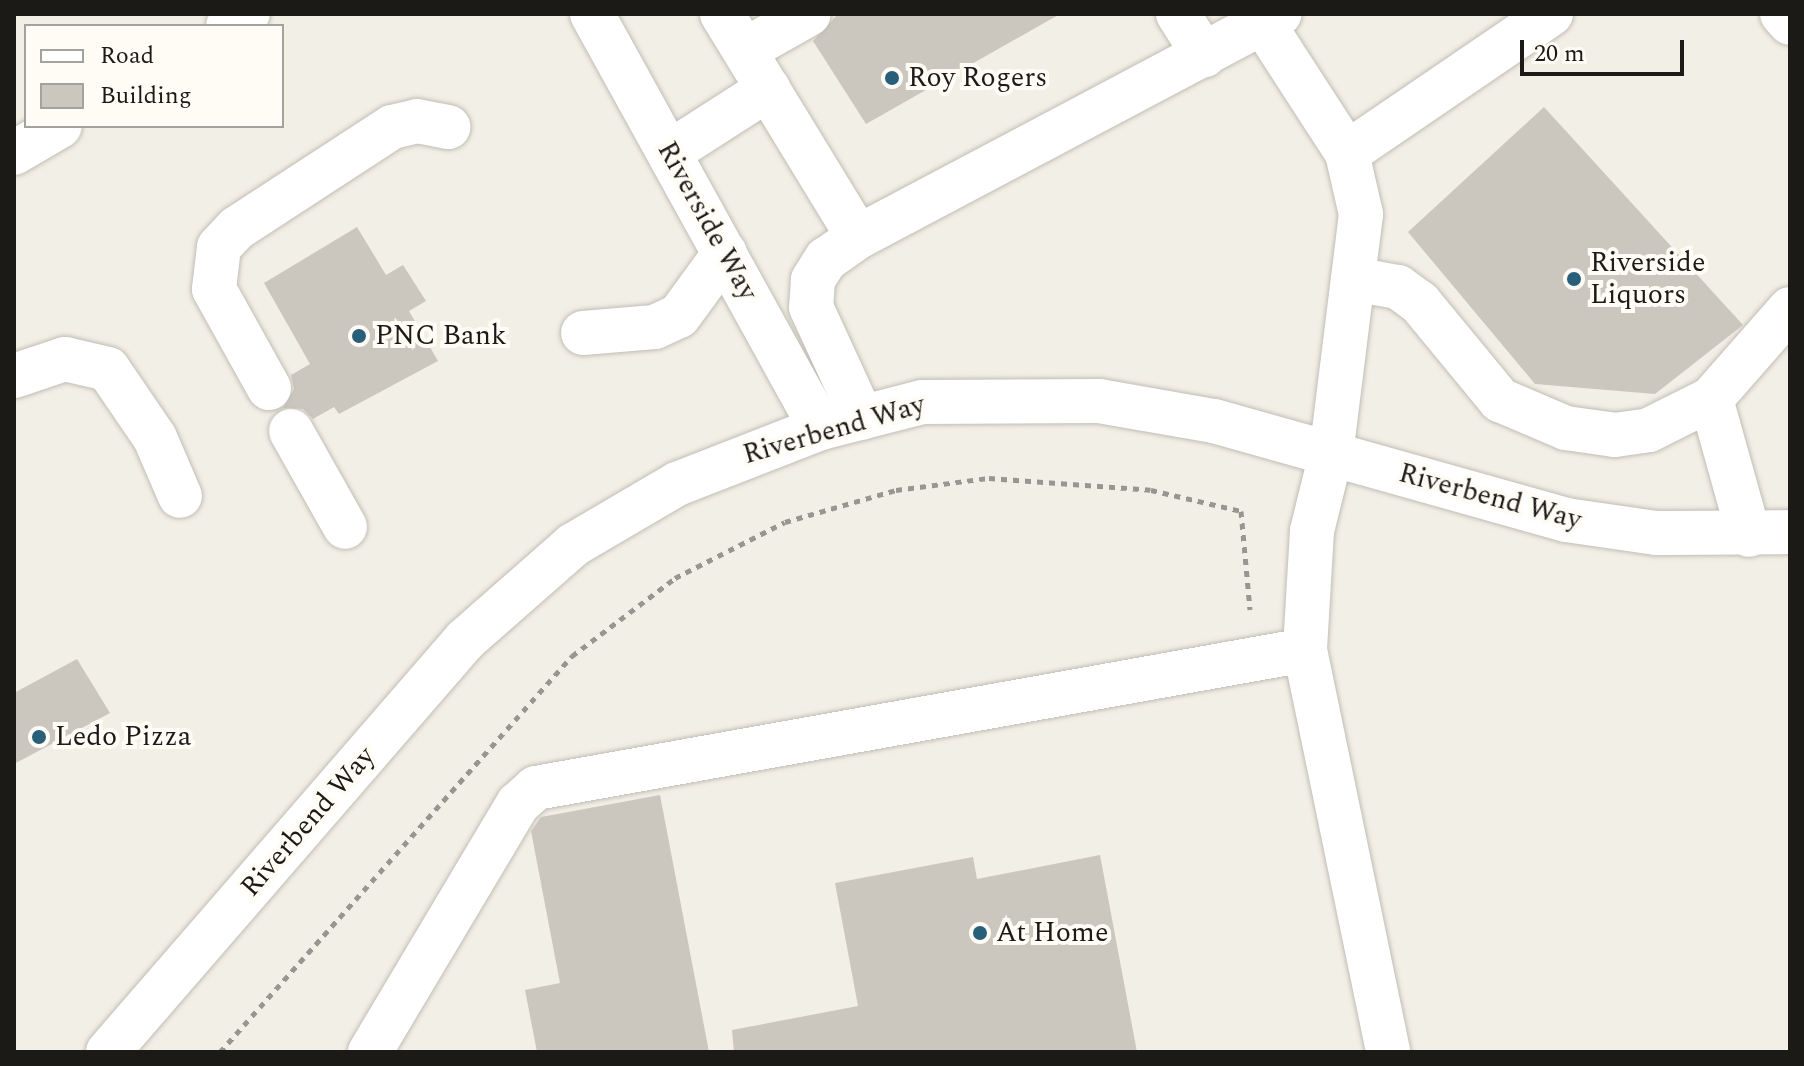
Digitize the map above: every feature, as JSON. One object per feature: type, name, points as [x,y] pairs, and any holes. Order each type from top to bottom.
[{"type":"street","points":[[722,14],[858,237]]},
{"type":"street","points":[[745,50],[809,14]]},
{"type":"street","points":[[1178,14],[1204,55]]},
{"type":"street","points":[[1347,153],[1551,14]]},
{"type":"street","points":[[1782,14],[1790,23]]},
{"type":"street","name":"Riverside Way","points":[[602,17],[725,253],[842,423]]},
{"type":"street","points":[[842,423],[811,307],[813,280],[826,259],[858,237],[1204,55],[1266,17],[1347,153],[1361,214],[1331,454],[1312,531],[1305,650],[1388,1052]]},
{"type":"street","points":[[670,152],[768,89]]},
{"type":"street","points":[[269,388],[214,289],[219,247],[237,228],[392,127],[417,121],[448,127]]},
{"type":"street","points":[[14,153],[57,128]]},
{"type":"street","points":[[583,333],[655,327],[679,316],[725,253]]},
{"type":"street","points":[[1353,279],[1398,287],[1420,303],[1500,400],[1527,415],[1615,435],[1649,430],[1711,399],[1790,309]]},
{"type":"street","points":[[14,376],[65,359],[108,369],[155,438],[180,496]]},
{"type":"street","points":[[1711,399],[1769,533]]},
{"type":"street","name":"Riverbend Way","points":[[108,1052],[465,640],[573,545],[677,484],[842,423],[922,402],[1099,401],[1214,421],[1566,520],[1656,533],[1769,533]]},
{"type":"street","points":[[291,431],[345,527]]},
{"type":"street","points":[[370,1052],[518,804],[536,788],[1305,650]]},
{"type":"path","points":[[220,1052],[572,656],[675,578],[785,522],[896,490],[989,478],[1091,481],[1241,511],[1257,659]]},
{"type":"building","name":"Roy Rogers","points":[[838,14],[1060,14],[866,124],[813,41]]},
{"type":"building","name":"Riverside Liquors","points":[[1544,107],[1743,325],[1655,394],[1535,384],[1408,232]]},
{"type":"building","name":"PNC Bank","points":[[357,227],[386,275],[403,265],[426,301],[409,311],[438,361],[339,414],[334,407],[313,419],[303,409],[283,408],[294,389],[291,375],[310,364],[264,283]]},
{"type":"building","name":"Ledo Pizza","points":[[77,659],[110,713],[14,764],[14,693]]},
{"type":"building","points":[[660,795],[709,1052],[537,1052],[525,990],[560,983],[531,831],[541,817]]},
{"type":"building","points":[[1100,855],[1137,1052],[734,1052],[732,1030],[858,1006],[835,883],[973,857],[977,879]]},
{"type":"place","name":"Roy Rogers","points":[[892,78]]},
{"type":"place","name":"Riverside Liquors","points":[[1574,279]]},
{"type":"place","name":"PNC Bank","points":[[359,336]]},
{"type":"place","name":"Ledo Pizza","points":[[39,737]]},
{"type":"place","name":"At Home","points":[[980,933]]}]
